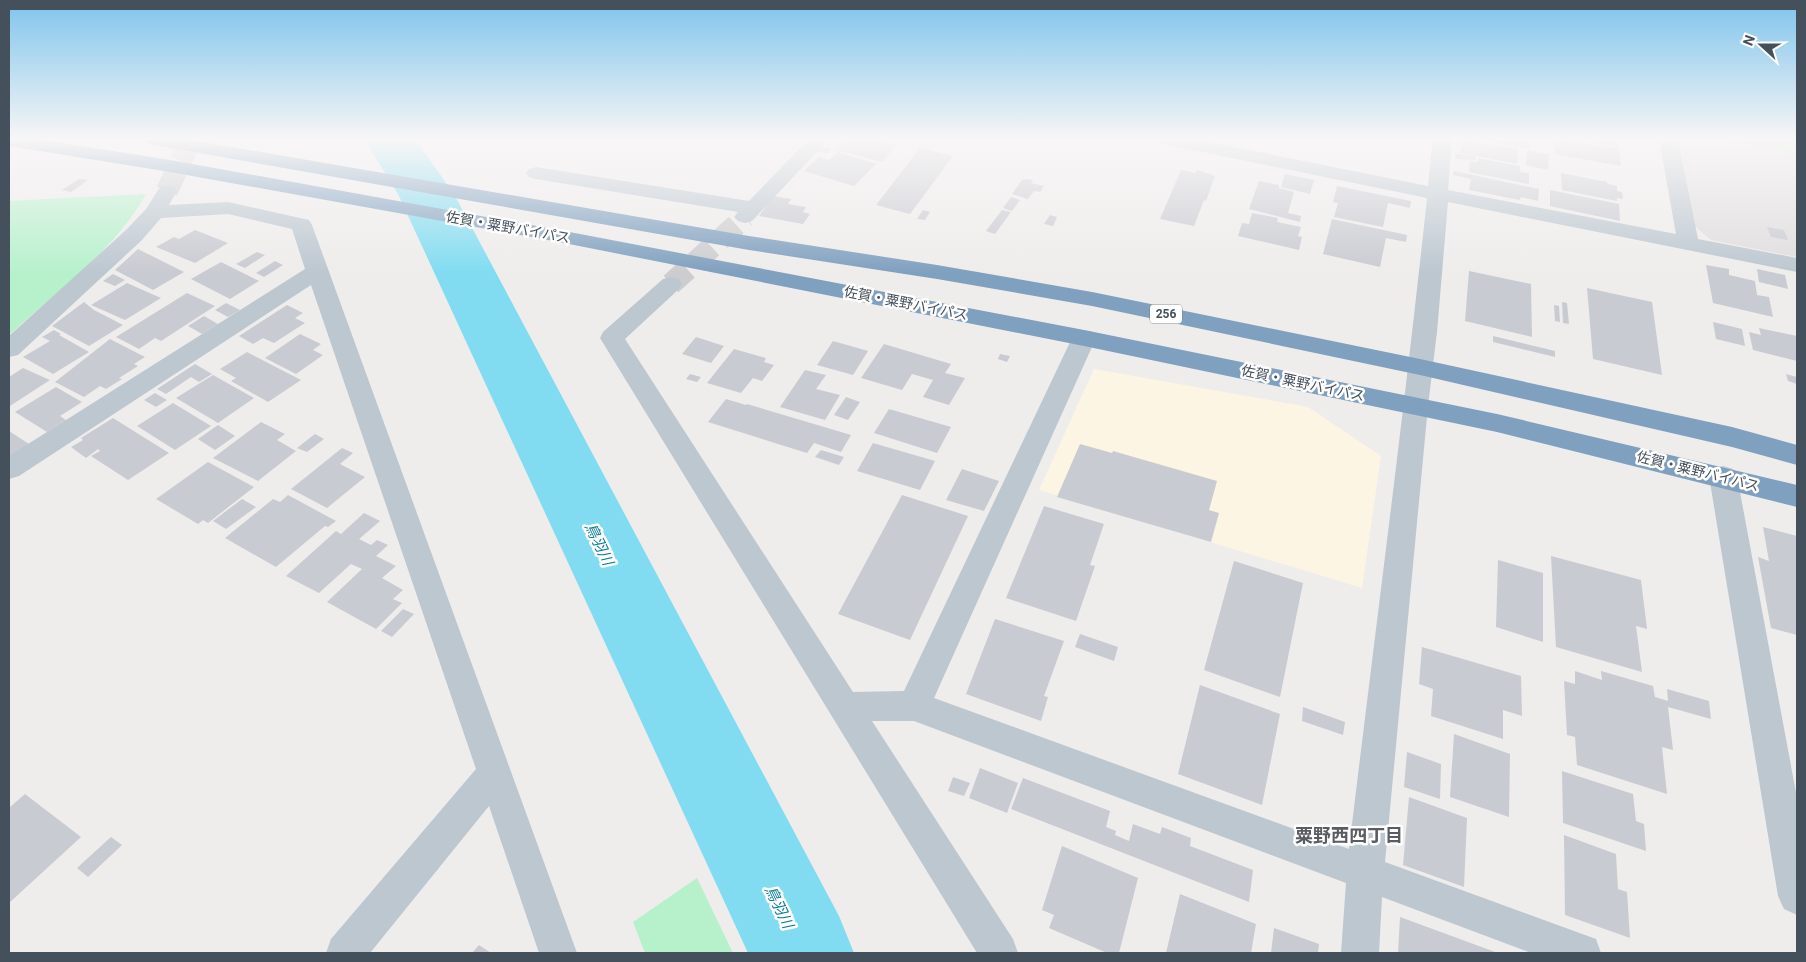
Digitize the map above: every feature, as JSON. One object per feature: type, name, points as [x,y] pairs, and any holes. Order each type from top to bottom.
[{"type":"highway","name":"佐賀・粟野バイパス","points":[[260,184],[559,236],[1084,338],[1497,423],[1722,476],[1797,496]]},
{"type":"highway","name":"佐賀・粟野バイパス","points":[[416,184],[749,243],[937,272],[1092,299],[1420,367],[1732,437],[1797,454]]},
{"type":"street","points":[[590,184],[749,213],[776,184]]},
{"type":"street","points":[[1389,184],[1797,264]]},
{"type":"street","points":[[1360,953],[1365,873],[1415,406],[1425,332],[1439,184]]},
{"type":"street","points":[[1677,184],[1688,242]]},
{"type":"street","points":[[9,349],[134,235],[161,201],[228,208],[301,224],[316,272],[558,953]]},
{"type":"street","points":[[9,469],[316,272]]},
{"type":"street","points":[[671,284],[612,338],[999,953]]},
{"type":"street","points":[[914,706],[1084,338]]},
{"type":"street","points":[[1722,476],[1797,896]]},
{"type":"street","points":[[843,707],[914,706],[1582,953]]},
{"type":"street","points":[[345,953],[494,773]]},
{"type":"shaded area","points":[[1687,184],[1797,184],[1797,257],[1711,240],[1695,226]]},
{"type":"shaded area","points":[[1094,369],[1308,407],[1381,456],[1362,588],[1039,490]]},
{"type":"green space","points":[[146,194],[118,234],[101,252],[9,335],[9,201]]},
{"type":"green space","points":[[697,878],[733,953],[645,953],[633,922]]},
{"type":"building","points":[[71,184],[82,184],[71,192],[62,190]]},
{"type":"building","points":[[892,184],[932,184],[910,214],[876,205]]},
{"type":"building","points":[[1019,184],[1044,186],[1040,192],[1034,191],[1028,199],[1012,194]]},
{"type":"building","points":[[1175,184],[1212,184],[1194,226],[1160,219]]},
{"type":"building","points":[[1258,184],[1279,185],[1279,188],[1294,192],[1288,213],[1301,216],[1300,222],[1249,209]]},
{"type":"building","points":[[1282,184],[1313,184],[1310,194],[1281,187]]},
{"type":"building","points":[[1470,184],[1515,184],[1539,189],[1538,201],[1521,197],[1520,200],[1469,190]]},
{"type":"building","points":[[1562,184],[1608,184],[1617,186],[1617,191],[1622,192],[1623,199],[1617,198],[1617,201],[1562,190]]},
{"type":"building","points":[[1337,186],[1411,201],[1410,208],[1388,203],[1383,227],[1334,217],[1338,203],[1333,202]]},
{"type":"building","points":[[1550,190],[1619,204],[1620,221],[1550,206]]},
{"type":"building","points":[[773,196],[791,199],[788,204],[806,207],[803,212],[810,214],[803,224],[759,216]]},
{"type":"building","points":[[1011,197],[1020,200],[1012,211],[1003,208]]},
{"type":"building","points":[[923,210],[930,212],[925,220],[917,219]]},
{"type":"building","points":[[1002,210],[1011,212],[995,234],[986,231]]},
{"type":"building","points":[[1252,213],[1278,218],[1277,222],[1301,227],[1298,236],[1302,237],[1299,250],[1238,236],[1242,223],[1249,224]]},
{"type":"building","points":[[1050,215],[1057,217],[1053,226],[1044,224]]},
{"type":"building","points":[[1332,219],[1407,235],[1406,242],[1386,238],[1380,267],[1323,254]]},
{"type":"building","points":[[1767,227],[1784,230],[1788,240],[1771,237]]},
{"type":"building","points":[[195,230],[228,243],[195,263],[156,247],[174,237],[179,239]]},
{"type":"building","points":[[138,249],[184,272],[153,290],[115,270]]},
{"type":"building","points":[[257,252],[265,255],[245,268],[236,264]]},
{"type":"building","points":[[275,261],[283,265],[264,277],[256,273]]},
{"type":"building","points":[[221,262],[259,281],[230,299],[191,279]]},
{"type":"building","points":[[1706,265],[1729,269],[1729,275],[1755,281],[1757,295],[1769,297],[1773,317],[1713,303]]},
{"type":"building","points":[[1757,269],[1785,275],[1788,289],[1759,282]]},
{"type":"building","points":[[1469,271],[1531,284],[1532,337],[1465,321]]},
{"type":"building","points":[[113,274],[125,280],[115,286],[103,281]]},
{"type":"building","points":[[127,283],[161,298],[125,320],[91,305]]},
{"type":"building","points":[[1587,288],[1652,302],[1662,375],[1593,359]]},
{"type":"building","points":[[187,293],[215,306],[161,341],[155,338],[139,349],[116,337]]},
{"type":"building","points":[[84,302],[94,310],[123,325],[89,346],[52,326]]},
{"type":"building","points":[[1562,302],[1567,303],[1569,324],[1563,323]]},
{"type":"building","points":[[226,303],[240,310],[228,317],[215,310]]},
{"type":"building","points":[[287,305],[303,313],[295,318],[305,323],[274,343],[263,338],[253,344],[239,336]]},
{"type":"building","points":[[1554,305],[1559,306],[1560,322],[1555,321]]},
{"type":"building","points":[[204,316],[218,324],[202,334],[188,326]]},
{"type":"building","points":[[1713,322],[1742,329],[1745,346],[1716,339]]},
{"type":"building","points":[[1759,328],[1797,336],[1797,361],[1753,350],[1749,332],[1761,335]]},
{"type":"building","points":[[54,330],[61,334],[59,335],[89,352],[53,374],[23,357],[50,341],[42,337]]},
{"type":"building","points":[[300,334],[321,344],[313,350],[323,355],[296,374],[265,358]]},
{"type":"building","points":[[1493,336],[1555,351],[1555,357],[1493,342]]},
{"type":"building","points":[[696,337],[724,346],[711,363],[682,354]]},
{"type":"building","points":[[110,339],[145,357],[134,364],[138,366],[119,378],[122,379],[106,389],[100,386],[84,397],[55,382]]},
{"type":"building","points":[[833,341],[868,351],[853,375],[817,365]]},
{"type":"building","points":[[884,344],[951,364],[945,373],[965,378],[949,405],[923,397],[933,380],[912,374],[902,390],[861,378]]},
{"type":"building","points":[[734,349],[766,358],[764,362],[774,365],[762,381],[753,378],[741,393],[707,383]]},
{"type":"building","points":[[247,352],[301,380],[268,402],[231,381],[236,378],[220,369]]},
{"type":"building","points":[[1000,354],[1010,356],[1007,362],[998,359]]},
{"type":"building","points":[[195,364],[212,374],[199,382],[191,377],[166,394],[157,389]]},
{"type":"building","points":[[23,368],[50,380],[10,406],[9,377]]},
{"type":"building","points":[[805,370],[826,375],[816,389],[840,395],[825,420],[780,407]]},
{"type":"building","points":[[690,374],[701,377],[697,382],[686,379]]},
{"type":"building","points":[[1786,374],[1797,377],[1797,384],[1788,381]]},
{"type":"building","points":[[213,375],[254,398],[218,423],[176,398]]},
{"type":"building","points":[[56,387],[82,402],[60,416],[66,420],[47,432],[15,412]]},
{"type":"building","points":[[155,393],[167,400],[156,407],[144,400]]},
{"type":"building","points":[[846,397],[860,402],[848,420],[834,415]]},
{"type":"building","points":[[726,399],[851,435],[841,452],[814,443],[807,453],[708,422]]},
{"type":"building","points":[[173,403],[211,426],[175,450],[137,426]]},
{"type":"building","points":[[889,409],[951,427],[937,453],[874,433]]},
{"type":"building","points":[[113,418],[169,453],[128,480],[91,456],[100,451],[98,449],[86,458],[71,447],[83,440],[81,438]]},
{"type":"building","points":[[261,422],[285,434],[277,440],[296,451],[258,481],[213,458]]},
{"type":"building","points":[[218,425],[235,436],[215,450],[198,439]]},
{"type":"building","points":[[9,431],[29,444],[9,457]]},
{"type":"building","points":[[315,434],[324,439],[307,452],[297,448]]},
{"type":"building","points":[[873,443],[935,461],[920,490],[857,471]]},
{"type":"building","points":[[1080,444],[1112,453],[1113,451],[1217,481],[1209,510],[1219,513],[1211,542],[1057,497]]},
{"type":"building","points":[[342,448],[353,453],[340,464],[365,477],[327,508],[291,489]]},
{"type":"building","points":[[821,450],[844,457],[839,465],[815,457]]},
{"type":"building","points":[[208,462],[254,487],[208,523],[203,520],[198,524],[156,499]]},
{"type":"building","points":[[962,469],[999,481],[984,511],[946,500]]},
{"type":"building","points":[[288,495],[336,521],[328,527],[325,526],[276,567],[225,538],[273,499],[280,502]]},
{"type":"building","points":[[902,495],[968,516],[910,640],[838,614]]},
{"type":"building","points":[[242,499],[256,507],[226,529],[213,521]]},
{"type":"building","points":[[1044,506],[1104,524],[1090,565],[1095,566],[1076,621],[1006,598]]},
{"type":"building","points":[[364,513],[380,521],[359,539],[371,545],[377,540],[388,545],[376,556],[396,566],[382,578],[403,590],[393,599],[402,603],[376,629],[327,602],[362,569],[351,564],[319,593],[286,576],[336,531],[341,534]]},
{"type":"building","points":[[1763,527],[1797,536],[1797,635],[1771,628],[1758,557],[1769,561]]},
{"type":"building","points":[[1551,556],[1641,580],[1647,629],[1636,626],[1642,672],[1556,647]]},
{"type":"building","points":[[1498,560],[1543,573],[1543,642],[1496,627]]},
{"type":"building","points":[[1234,561],[1303,583],[1280,697],[1204,670]]},
{"type":"building","points":[[403,609],[414,614],[392,637],[381,631]]},
{"type":"building","points":[[995,619],[1064,641],[1044,696],[1048,697],[1041,721],[966,694]]},
{"type":"building","points":[[1080,634],[1118,647],[1114,661],[1075,647]]},
{"type":"building","points":[[1422,647],[1521,676],[1522,716],[1503,710],[1503,739],[1431,716],[1433,689],[1419,684]]},
{"type":"building","points":[[1575,671],[1602,680],[1601,671],[1653,686],[1655,697],[1668,701],[1667,689],[1709,701],[1711,719],[1668,707],[1673,750],[1662,747],[1667,794],[1577,765],[1575,737],[1567,735],[1564,681],[1575,684]]},
{"type":"building","points":[[1200,685],[1280,714],[1262,805],[1178,774]]},
{"type":"building","points":[[1303,707],[1345,722],[1343,735],[1302,721]]},
{"type":"building","points":[[1454,734],[1510,754],[1509,817],[1450,797]]},
{"type":"building","points":[[1407,752],[1441,764],[1440,799],[1404,787]]},
{"type":"building","points":[[980,768],[1018,783],[1007,813],[969,798]]},
{"type":"building","points":[[1562,771],[1633,794],[1636,821],[1644,824],[1646,851],[1563,823]]},
{"type":"building","points":[[953,777],[970,783],[964,796],[948,791]]},
{"type":"building","points":[[1023,778],[1110,811],[1106,827],[1116,831],[1115,835],[1129,841],[1133,824],[1160,834],[1162,827],[1191,838],[1190,846],[1253,870],[1249,902],[1011,809]]},
{"type":"building","points":[[25,794],[81,837],[9,903],[9,808]]},
{"type":"building","points":[[1409,797],[1467,818],[1464,887],[1403,865]]},
{"type":"building","points":[[1564,835],[1616,854],[1618,889],[1627,892],[1630,938],[1565,915]]},
{"type":"building","points":[[111,837],[122,845],[88,877],[77,868]]},
{"type":"building","points":[[1062,846],[1138,878],[1119,953],[1107,953],[1049,928],[1054,915],[1042,910]]},
{"type":"building","points":[[1180,894],[1256,924],[1251,953],[1166,953]]},
{"type":"building","points":[[1400,917],[1498,953],[1398,953]]},
{"type":"building","points":[[1274,928],[1319,944],[1318,953],[1271,953]]},
{"type":"building","points":[[479,945],[491,953],[472,953]]},
{"type":"waterway","name":"鳥羽川","points":[[419,184],[802,953]]},
{"type":"tunnel","points":[[167,191],[170,184]]},
{"type":"tunnel","points":[[671,284],[745,217]]},
{"type":"district","name":"粟野西四丁目","points":[[1349,836]]}]
